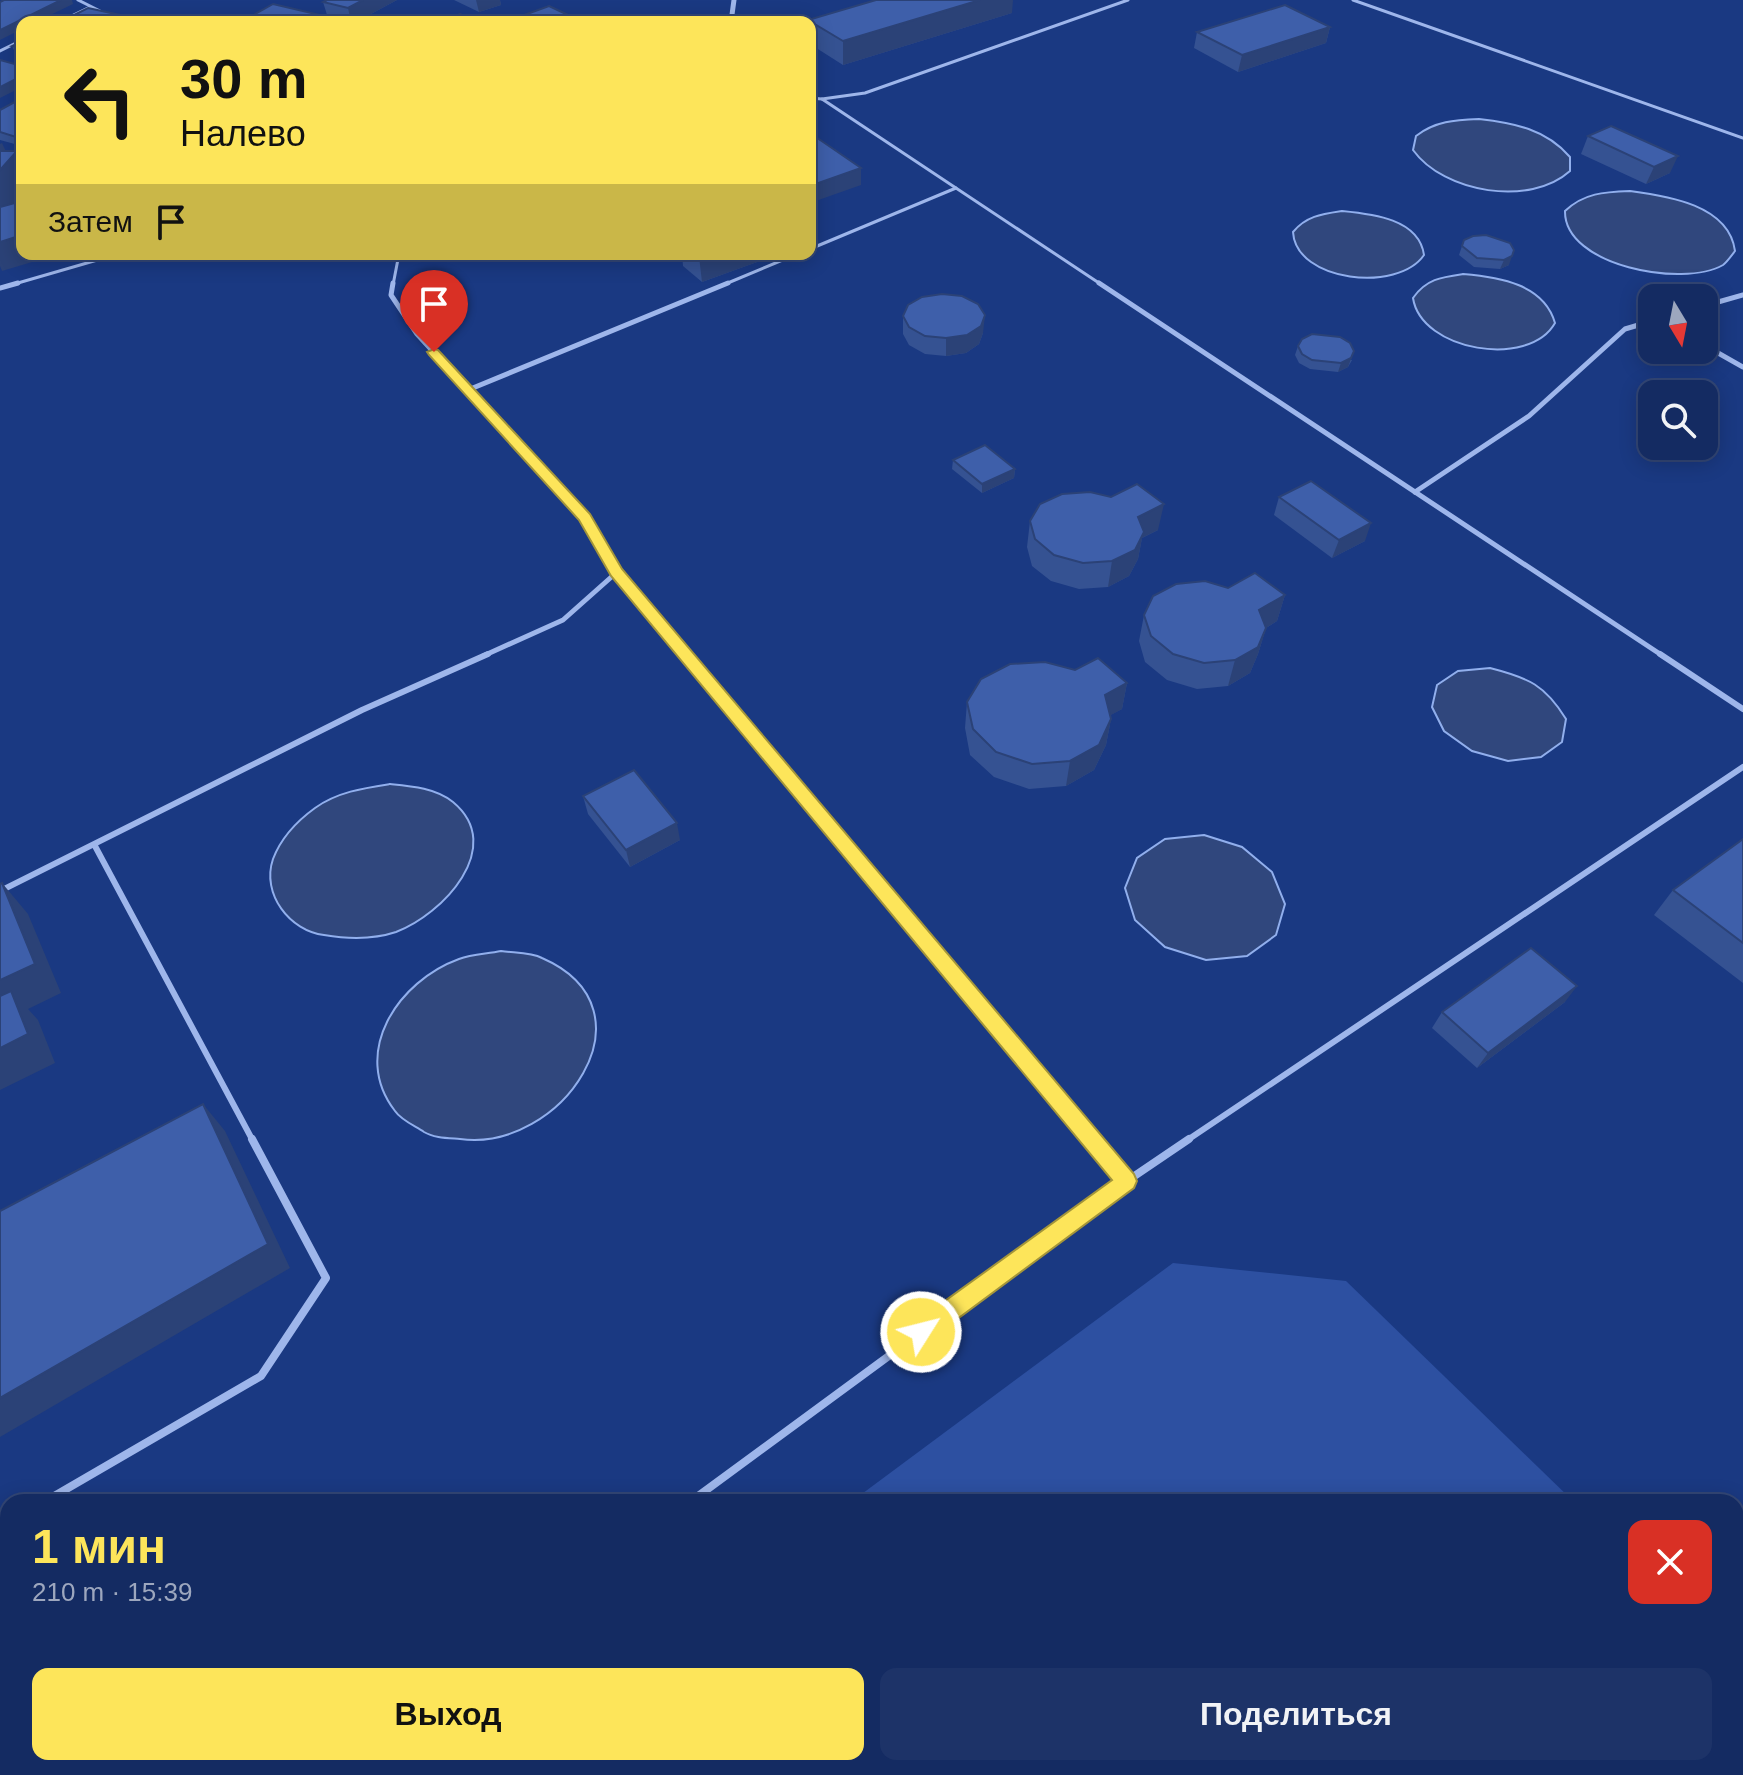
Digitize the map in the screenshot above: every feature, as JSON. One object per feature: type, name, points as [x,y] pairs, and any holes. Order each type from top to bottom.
[{"type":"lane","points":[[78,0],[110,14]]},
{"type":"lane","points":[[816,98],[865,93],[1128,0]]},
{"type":"lane","points":[[1353,0],[1743,138]]},
{"type":"lane","points":[[71,16],[90,7]]},
{"type":"lane","points":[[822,99],[1743,709]]},
{"type":"lane","points":[[816,246],[956,188]]},
{"type":"lane","points":[[0,288],[97,260]]},
{"type":"lane","points":[[396,260],[391,295],[417,334],[585,517],[617,572],[1127,1181]]},
{"type":"lane","points":[[468,390],[782,260]]},
{"type":"lane","points":[[1718,302],[1743,295]]},
{"type":"lane","points":[[1415,492],[1529,416],[1625,329],[1638,325]]},
{"type":"lane","points":[[1718,353],[1743,367]]},
{"type":"lane","points":[[0,891],[362,710],[563,620],[617,572]]},
{"type":"lane","points":[[701,1494],[1127,1181],[1743,767]]},
{"type":"lane","points":[[58,1494],[261,1376],[326,1278],[95,846]]},
{"type":"shaded area","points":[[1479,119],[1517,125],[1551,140],[1570,157],[1570,171],[1553,182],[1533,189],[1511,192],[1488,190],[1445,176],[1427,165],[1413,150],[1416,136],[1430,127]]},
{"type":"shaded area","points":[[1630,191],[1678,200],[1709,213],[1730,235],[1735,251],[1723,265],[1705,272],[1681,274],[1655,273],[1629,267],[1604,258],[1584,246],[1570,230],[1565,211],[1587,197]]},
{"type":"shaded area","points":[[1342,211],[1380,217],[1404,226],[1420,243],[1424,255],[1411,267],[1372,278],[1329,271],[1311,262],[1298,249],[1293,232],[1309,219]]},
{"type":"shaded area","points":[[1463,274],[1491,277],[1531,291],[1541,299],[1555,323],[1542,337],[1523,346],[1501,349],[1477,348],[1435,331],[1420,316],[1413,298],[1429,283]]},
{"type":"shaded area","points":[[1490,668],[1535,684],[1551,698],[1566,719],[1562,742],[1541,757],[1508,761],[1472,751],[1444,731],[1432,707],[1437,685],[1458,671]]},
{"type":"shaded area","points":[[390,784],[423,788],[439,794],[453,802],[468,820],[473,839],[471,858],[462,878],[432,911],[396,932],[351,938],[324,935],[300,926],[281,909],[271,885],[270,872],[280,844],[308,813],[332,798]]},
{"type":"shaded area","points":[[1204,835],[1242,847],[1272,872],[1285,904],[1276,935],[1247,956],[1206,960],[1165,947],[1135,920],[1125,888],[1137,858],[1165,839]]},
{"type":"shaded area","points":[[501,951],[538,956],[577,981],[593,1010],[595,1042],[583,1073],[561,1102],[532,1124],[497,1137],[460,1139],[428,1134],[398,1114],[382,1089],[377,1066],[379,1043],[387,1022],[400,1001],[437,969],[464,957]]},
{"type":"shaded area","points":[[1173,1263],[1346,1281],[1566,1494],[862,1494]]},
{"type":"building","points":[[61,0],[28,16],[16,16],[16,22],[0,30],[0,2]]},
{"type":"building","points":[[363,0],[348,8],[323,2]]},
{"type":"building","points":[[876,0],[980,0],[843,41],[816,25],[816,18]]},
{"type":"building","points":[[273,4],[320,15],[318,16],[252,16]]},
{"type":"building","points":[[1285,5],[1330,27],[1242,55],[1197,32]]},
{"type":"building","points":[[549,6],[570,16],[522,16]]},
{"type":"building","points":[[88,8],[125,16],[72,16]]},
{"type":"building","points":[[0,60],[16,64],[16,79],[0,87]]},
{"type":"building","points":[[16,101],[16,137],[0,132],[0,110]]},
{"type":"building","points":[[1611,126],[1678,156],[1654,167],[1588,136]]},
{"type":"building","points":[[816,137],[861,168],[816,184]]},
{"type":"building","points":[[0,151],[16,151],[16,152],[0,170]]},
{"type":"building","points":[[16,203],[16,237],[0,242],[0,207]]},
{"type":"building","points":[[1486,235],[1510,243],[1514,250],[1512,256],[1504,260],[1477,258],[1462,246],[1464,240]]},
{"type":"building","points":[[942,294],[962,296],[978,304],[985,315],[981,326],[967,335],[946,338],[925,336],[909,327],[903,316],[908,305],[922,297]]},
{"type":"building","points":[[1312,334],[1340,337],[1350,343],[1354,351],[1351,358],[1341,363],[1312,360],[1302,354],[1298,346],[1302,339]]},
{"type":"building","points":[[985,445],[1015,469],[982,484],[953,460]]},
{"type":"building","points":[[1311,481],[1371,523],[1339,540],[1279,497]]},
{"type":"building","points":[[1137,484],[1164,504],[1138,517],[1144,532],[1135,550],[1112,561],[1083,563],[1054,555],[1035,539],[1030,521],[1040,504],[1062,494],[1090,492],[1111,497]]},
{"type":"building","points":[[1255,573],[1285,595],[1259,610],[1266,628],[1258,647],[1235,660],[1204,663],[1173,654],[1151,636],[1144,615],[1153,596],[1176,584],[1205,581],[1228,588]]},
{"type":"building","points":[[1098,658],[1127,683],[1105,695],[1111,719],[1099,745],[1070,761],[1032,764],[996,752],[973,729],[967,702],[981,679],[1010,664],[1045,662],[1075,670]]},
{"type":"building","points":[[634,770],[677,823],[626,850],[583,796]]},
{"type":"building","points":[[1743,839],[1743,943],[1673,890]]},
{"type":"building","points":[[0,884],[35,964],[0,980]]},
{"type":"building","points":[[1531,948],[1577,986],[1488,1053],[1442,1012]]},
{"type":"building","points":[[11,991],[28,1034],[0,1048],[0,996]]},
{"type":"building","points":[[203,1104],[268,1244],[0,1398],[0,1211]]},
{"type":"route","points":[[434,352],[585,517],[617,572],[1127,1181],[921,1332]]}]
